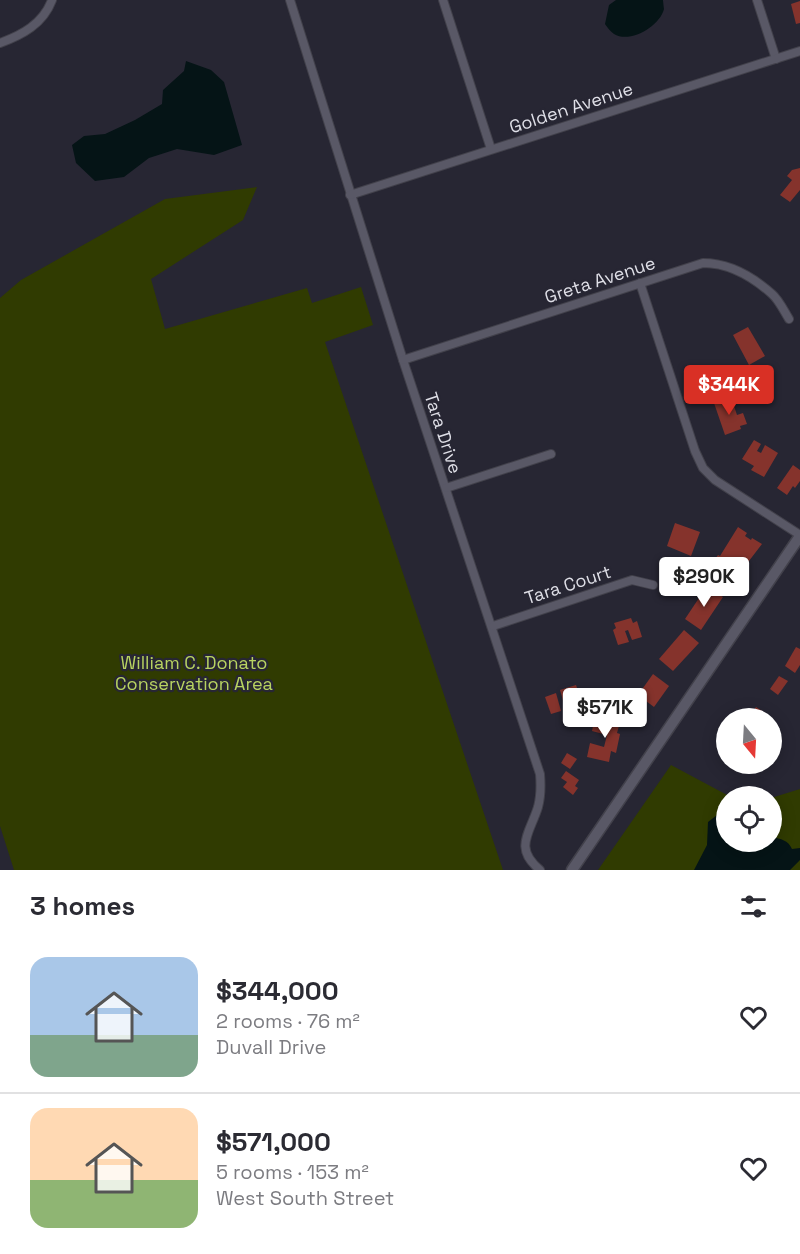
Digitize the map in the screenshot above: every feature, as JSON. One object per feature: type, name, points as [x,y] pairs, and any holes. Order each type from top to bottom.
[{"type":"street","points":[[0,43],[21,35],[40,20],[52,0]]},
{"type":"street","name":"Tara Drive","points":[[290,0],[403,360],[493,626],[540,774],[541,791],[537,809],[526,832],[525,847],[530,861],[540,870]]},
{"type":"street","points":[[443,0],[491,150]]},
{"type":"street","points":[[757,0],[776,58]]},
{"type":"street","name":"Golden Avenue","points":[[350,195],[800,51]]},
{"type":"street","name":"Greta Avenue","points":[[403,360],[703,263],[720,263],[735,269],[774,296],[789,319]]},
{"type":"street","points":[[572,870],[800,536],[716,480],[703,468],[695,452],[640,283]]},
{"type":"street","points":[[446,488],[550,454]]},
{"type":"street","name":"Tara Court","points":[[493,626],[632,580],[653,585]]},
{"type":"green space","name":"William C. Donato Conservation Area","points":[[257,187],[243,220],[151,279],[165,329],[307,288],[312,303],[361,287],[373,325],[325,342],[503,870],[14,870],[0,826],[0,298],[21,280],[165,199]]},
{"type":"green space","points":[[671,765],[716,789],[716,852],[782,852],[782,795],[800,789],[800,870],[598,870]]},
{"type":"shaded area","points":[[616,0],[663,0],[664,9],[657,21],[644,32],[628,37],[621,36],[613,33],[605,24],[609,5]]},
{"type":"shaded area","points":[[186,61],[211,70],[224,82],[242,145],[214,155],[177,149],[149,158],[124,177],[95,181],[76,163],[72,145],[84,136],[105,134],[162,104],[163,90],[184,71]]},
{"type":"shaded area","points":[[716,816],[716,852],[782,852],[782,840],[792,849],[800,848],[800,860],[790,870],[694,870],[707,845],[708,822]]},
{"type":"building","points":[[800,1],[800,23],[796,24],[791,4]]},
{"type":"building","points":[[800,168],[800,190],[790,202],[780,195],[792,180],[787,176],[792,170]]},
{"type":"building","points":[[748,327],[765,356],[749,365],[733,335]]},
{"type":"building","points":[[731,397],[737,415],[743,413],[747,424],[725,435],[714,403]]},
{"type":"building","points":[[754,440],[761,444],[757,451],[761,453],[765,445],[778,453],[764,477],[751,470],[754,466],[742,459]]},
{"type":"building","points":[[793,465],[800,470],[800,481],[787,495],[777,488]]},
{"type":"building","points":[[675,523],[700,532],[691,556],[667,546]]},
{"type":"building","points":[[738,527],[747,533],[745,536],[762,544],[735,583],[725,577],[727,575],[722,571],[720,573],[710,566],[718,555],[720,556]]},
{"type":"building","points":[[707,586],[723,597],[701,630],[685,619]]},
{"type":"building","points":[[631,618],[633,623],[637,621],[642,637],[632,640],[628,630],[625,631],[629,642],[618,645],[613,630],[616,628],[614,623]]},
{"type":"building","points":[[684,630],[699,643],[673,671],[659,659]]},
{"type":"building","points":[[796,647],[800,649],[800,665],[795,673],[785,666]]},
{"type":"building","points":[[653,674],[669,686],[654,707],[638,695]]},
{"type":"building","points":[[779,676],[788,681],[778,695],[770,689]]},
{"type":"building","points":[[576,685],[583,705],[566,711],[560,690]]},
{"type":"building","points":[[556,693],[561,711],[551,714],[545,697]]},
{"type":"building","points":[[595,716],[620,722],[616,753],[611,751],[609,762],[587,757],[590,743],[604,747],[607,735],[592,731]]},
{"type":"building","points":[[567,753],[577,759],[570,769],[561,763]]},
{"type":"building","points":[[566,771],[579,780],[575,786],[578,788],[573,795],[563,787],[567,782],[561,778]]}]
